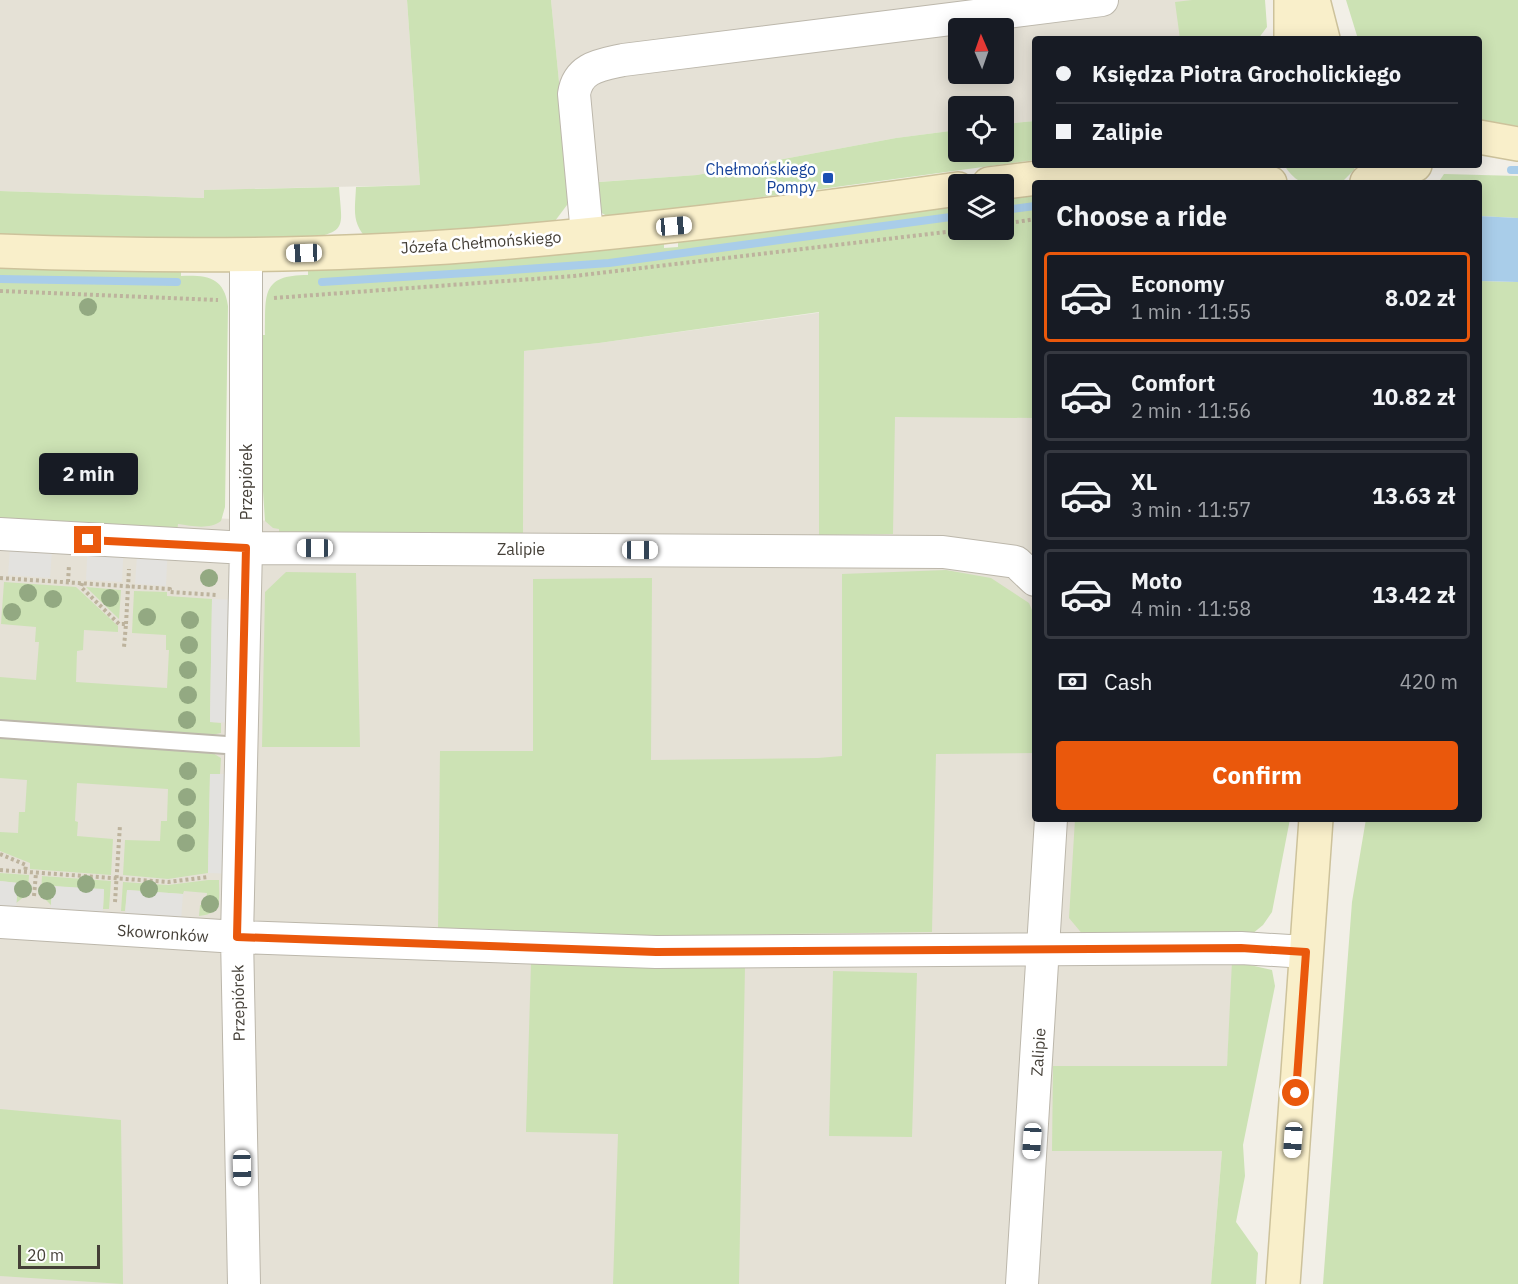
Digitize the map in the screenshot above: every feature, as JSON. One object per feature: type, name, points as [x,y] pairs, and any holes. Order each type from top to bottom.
[{"type":"street","points":[[587,234],[574,94],[581,76],[597,66],[623,60],[1102,0]]},
{"type":"street","points":[[1291,0],[1291,36]]},
{"type":"street","points":[[1313,0],[1322,36]]},
{"type":"street","points":[[1482,152],[1502,142]]},
{"type":"street","points":[[1014,181],[1113,168]]},
{"type":"street","points":[[1135,168],[1165,178],[1249,177],[1260,180]]},
{"type":"street","points":[[1369,177],[1405,168]]},
{"type":"street","name":"Józefa Chełmońskiego","points":[[0,251],[246,255],[472,245],[776,215],[948,190]]},
{"type":"street","name":"Przepiórek","points":[[244,1284],[237,937],[246,548],[246,255]]},
{"type":"street","name":"Zalipie","points":[[0,534],[246,548],[942,552],[1016,562],[1032,577]]},
{"type":"street","name":"Zalipie","points":[[1022,1284],[1051,822]]},
{"type":"street","points":[[1283,1284],[1317,822]]},
{"type":"street","name":"Skowronków","points":[[0,922],[237,937],[656,952],[1241,948],[1306,952]]},
{"type":"lane","points":[[0,729],[240,746]]},
{"type":"path","points":[[1014,222],[1032,219]]},
{"type":"path","points":[[247,301],[574,276],[948,232]]},
{"type":"path","points":[[0,291],[189,298]]},
{"type":"path","points":[[124,647],[131,542]]},
{"type":"path","points":[[0,578],[170,589],[170,592],[244,597]]},
{"type":"path","points":[[82,583],[81,587],[119,624],[126,624]]},
{"type":"path","points":[[115,906],[120,825]]},
{"type":"path","points":[[0,854],[26,865],[25,872]]},
{"type":"path","points":[[0,870],[168,882],[216,877]]},
{"type":"path","points":[[34,900],[36,873]]},
{"type":"shaded area","points":[[0,0],[407,0],[420,185],[204,190],[205,198],[0,191]]},
{"type":"shaded area","points":[[551,0],[1259,0],[1243,36],[1032,36],[1032,121],[1014,123],[1014,96],[948,96],[948,131],[896,138],[697,175],[569,184]]},
{"type":"shaded area","points":[[1032,283],[1032,822],[1242,822],[1222,1151],[1211,1284],[0,1284],[0,507],[523,534],[524,351],[599,343]]},
{"type":"shaded area","points":[[11,535],[53,537],[50,578],[8,575]]},
{"type":"shaded area","points":[[88,540],[124,541],[122,582],[86,580]]},
{"type":"shaded area","points":[[138,542],[168,544],[166,586],[135,584]]},
{"type":"shaded area","points":[[212,599],[244,600],[241,723],[210,722]]},
{"type":"shaded area","points":[[210,774],[240,774],[238,874],[208,873]]},
{"type":"shaded area","points":[[0,881],[18,883],[15,923],[0,922]]},
{"type":"shaded area","points":[[52,886],[104,889],[102,929],[50,925]]},
{"type":"shaded area","points":[[127,890],[183,894],[180,934],[124,930]]},
{"type":"green space","points":[[407,0],[551,0],[569,184],[567,205],[555,221],[369,241],[363,234],[355,216],[356,187],[420,185]]},
{"type":"green space","points":[[1265,0],[1267,27],[1260,36],[1180,36],[1175,2]]},
{"type":"green space","points":[[1346,0],[1518,0],[1518,126],[1482,123],[1482,36],[1357,36]]},
{"type":"green space","points":[[1032,121],[1032,160],[614,217],[600,212],[599,182],[697,175],[896,138],[948,131],[948,162],[1014,162],[1014,123]]},
{"type":"green space","points":[[1286,168],[1355,168],[1344,180],[1298,180]]},
{"type":"green space","points":[[1444,174],[1518,176],[1518,218],[1482,216],[1482,180],[1440,180]]},
{"type":"green space","points":[[339,187],[341,220],[339,226],[329,234],[305,239],[0,235],[0,191],[204,198],[204,190]]},
{"type":"green space","points":[[1032,191],[1032,418],[895,417],[893,534],[819,535],[819,312],[599,343],[524,351],[523,534],[279,538],[279,529],[273,528],[265,521],[263,491],[255,490],[256,335],[265,335],[266,298],[274,283],[292,276],[308,275],[308,266],[664,242],[664,248],[678,247],[678,240],[948,204],[948,240],[1014,240],[1014,194]]},
{"type":"green space","points":[[0,263],[181,267],[181,276],[206,277],[223,289],[228,306],[225,507],[221,521],[211,526],[178,524],[177,532],[0,522]]},
{"type":"green space","points":[[1482,281],[1518,282],[1518,1284],[1323,1284],[1352,902],[1365,822],[1482,822]]},
{"type":"green space","points":[[946,570],[991,578],[1029,603],[1032,610],[1032,753],[936,754],[932,932],[627,936],[438,930],[440,751],[533,751],[533,579],[652,578],[651,760],[818,758],[842,756],[842,574]]},
{"type":"green space","points":[[286,572],[356,573],[360,747],[262,747],[265,592]]},
{"type":"green space","points":[[4,582],[76,587],[118,626],[118,632],[84,630],[83,650],[77,651],[76,682],[167,688],[169,650],[166,650],[166,635],[132,633],[134,591],[167,592],[167,596],[212,599],[210,722],[221,723],[221,733],[207,736],[0,721],[0,677],[36,680],[39,642],[35,642],[36,627],[1,624]]},
{"type":"green space","points":[[86,587],[121,590],[119,619]]},
{"type":"green space","points":[[0,737],[211,752],[221,758],[220,774],[210,774],[208,873],[168,879],[123,875],[125,840],[160,841],[161,821],[167,821],[168,789],[77,783],[75,821],[78,822],[77,836],[113,839],[111,875],[30,869],[30,863],[0,851],[0,832],[18,833],[19,812],[25,812],[27,780],[0,778]]},
{"type":"green space","points":[[1075,822],[1289,822],[1272,912],[1263,925],[1252,934],[1084,936],[1069,918]]},
{"type":"green space","points":[[0,873],[29,875],[27,892],[16,903],[18,883],[0,881]]},
{"type":"green space","points":[[42,876],[111,881],[109,909],[103,909],[104,890],[52,886],[51,905],[41,895]]},
{"type":"green space","points":[[219,880],[219,894],[216,909],[207,915],[199,916],[200,905],[206,905],[207,893],[184,891],[183,894],[127,890],[125,911],[121,911],[123,882],[168,885]]},
{"type":"green space","points":[[1232,961],[1272,970],[1275,986],[1243,1145],[1245,1176],[1236,1222],[1258,1253],[1256,1284],[1211,1284],[1222,1151],[1052,1151],[1053,1066],[1227,1066]]},
{"type":"green space","points":[[531,963],[745,967],[739,1284],[613,1284],[618,1134],[526,1132]]},
{"type":"green space","points":[[833,971],[917,973],[912,1137],[829,1136]]},
{"type":"green space","points":[[0,1109],[121,1120],[123,1284],[0,1276]]},
{"type":"water","points":[[1482,216],[1518,218],[1518,282],[1482,281]]},
{"type":"waterway","points":[[1511,170],[1518,170]]},
{"type":"waterway","points":[[1014,209],[1032,206]]},
{"type":"waterway","points":[[322,282],[609,263],[948,217]]},
{"type":"waterway","points":[[0,279],[177,282]]},
{"type":"place","name":"Chełmońskiego Pompy","points":[[828,178]]},
{"type":"route","points":[[88,540],[246,548],[237,937],[656,952],[1241,948],[1306,952],[1296,1093]]}]
